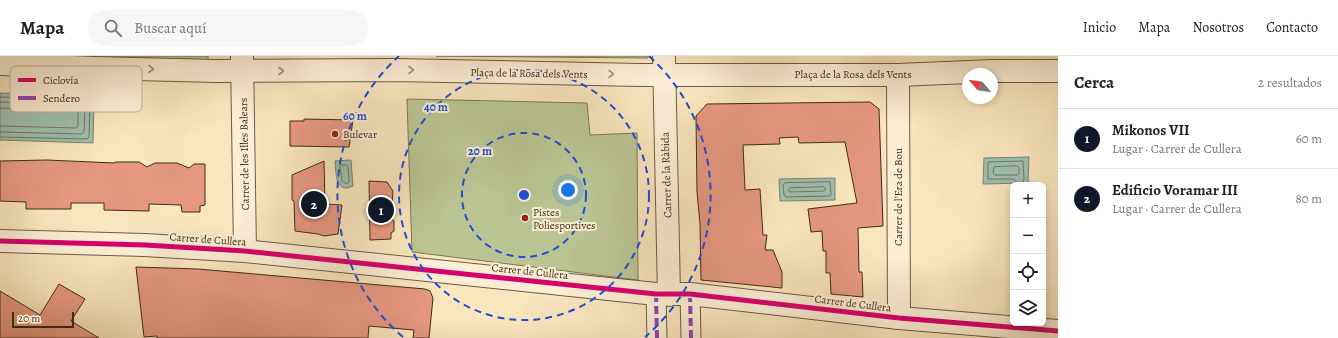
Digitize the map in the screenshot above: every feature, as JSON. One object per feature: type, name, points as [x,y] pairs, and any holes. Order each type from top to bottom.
[{"type":"street","name":"Plaça de la Rosa dels Vents","points":[[142,66],[242,63],[394,70],[664,65],[898,75],[993,71],[1058,71]]},
{"type":"street","name":"Carrer de les Illes Balears","points":[[242,63],[245,251]]},
{"type":"street","name":"Plaça de la Rosa dels Vents","points":[[0,64],[47,66]]},
{"type":"street","name":"Carrer de la Ràbida","points":[[657,338],[672,294],[664,65]]},
{"type":"street","name":"Carrer de l'Era de Bou","points":[[898,75],[899,318]]},
{"type":"street","name":"Carrer de Cullera","points":[[0,241],[145,245],[245,251],[899,318],[1058,331]]},
{"type":"street","name":"Carrer de la Ràbida","points":[[672,294],[691,338]]},
{"type":"green space","points":[[0,56],[208,56],[208,61]]},
{"type":"green space","points":[[436,56],[648,56],[648,58]]},
{"type":"green space","name":"Pistes Poliesportives","points":[[407,99],[587,103],[590,135],[637,133],[638,280],[412,252]]},
{"type":"water","points":[[0,93],[10,93],[10,112],[94,112],[93,143],[0,140]]},
{"type":"water","points":[[1029,157],[1028,182],[983,184],[984,158]]},
{"type":"water","points":[[351,160],[353,186],[347,188],[340,185],[338,181],[336,176],[335,161]]},
{"type":"water","points":[[835,178],[835,200],[780,201],[779,179]]},
{"type":"building","points":[[870,102],[879,109],[883,226],[858,228],[859,272],[862,272],[863,297],[831,294],[830,273],[826,273],[826,251],[823,251],[822,231],[811,232],[808,209],[857,203],[845,142],[799,143],[798,137],[779,138],[780,144],[743,145],[745,190],[760,189],[763,235],[767,235],[765,250],[773,250],[782,272],[782,288],[701,280],[700,224],[697,192],[696,116],[707,104]]},
{"type":"building","name":"Bulevar","points":[[304,119],[353,120],[349,147],[290,146],[290,121],[304,121]]},
{"type":"building","points":[[47,160],[114,163],[139,162],[147,167],[155,163],[177,163],[189,168],[194,164],[205,164],[205,205],[200,206],[200,212],[182,212],[181,205],[149,204],[149,211],[104,210],[104,203],[71,203],[71,209],[26,209],[26,202],[0,201],[0,161]]},
{"type":"building","points":[[324,161],[325,204],[342,205],[338,234],[324,236],[295,231],[294,201],[292,200],[292,175]]},
{"type":"building","points":[[369,181],[387,182],[393,191],[391,219],[394,221],[394,231],[391,233],[391,239],[370,240]]},
{"type":"building","points":[[136,267],[198,269],[425,289],[430,291],[433,298],[429,338],[413,338],[414,330],[369,326],[368,338],[144,337]]},
{"type":"building","points":[[59,284],[85,299],[71,321],[99,338],[0,338],[0,291],[40,315]]},
{"type":"marked path","points":[[656,294],[657,338]]},
{"type":"marked path","points":[[690,294],[691,338]]},
{"type":"cycle path","points":[[0,241],[145,245],[245,251],[656,294],[690,294],[899,318],[1058,331]]},
{"type":"place","name":"Bulevar","points":[[335,134]]},
{"type":"place","name":"Edificio Voramar III","points":[[314,204]]},
{"type":"place","name":"Mikonos VII","points":[[381,210]]},
{"type":"place","name":"Pistes Poliesportives","points":[[525,218]]}]
